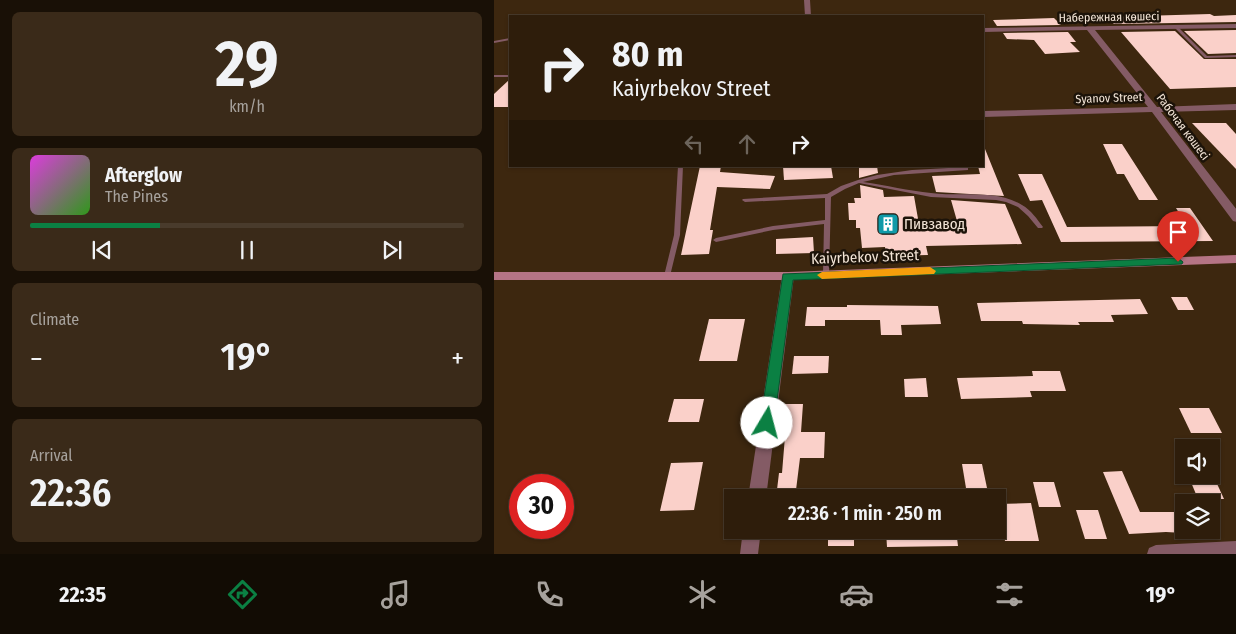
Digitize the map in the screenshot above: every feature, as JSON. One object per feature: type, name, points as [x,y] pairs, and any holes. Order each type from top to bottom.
[{"type":"main road","name":"Kaiyrbekov Street","points":[[494,276],[788,276],[1236,259]]},
{"type":"street","points":[[807,0],[808,15]]},
{"type":"street","name":"Набережная көшесі","points":[[984,30],[1236,26]]},
{"type":"street","name":"Рабочая көшесі","points":[[1090,29],[1154,109],[1236,219]]},
{"type":"street","name":"Syanov Street","points":[[984,114],[1236,107]]},
{"type":"street","points":[[758,489],[788,276]]},
{"type":"street","points":[[749,554],[751,539]]},
{"type":"street","points":[[1156,554],[1236,550]]},
{"type":"lane","points":[[1176,27],[1206,57],[1236,56]]},
{"type":"lane","points":[[494,42],[509,39]]},
{"type":"lane","points":[[494,76],[509,76]]},
{"type":"lane","points":[[667,276],[677,235],[681,167]]},
{"type":"lane","points":[[745,200],[828,196],[860,182],[899,174],[966,169]]},
{"type":"lane","points":[[860,182],[941,196],[1000,197],[1033,215],[1040,227]]},
{"type":"lane","points":[[826,275],[828,196]]},
{"type":"lane","points":[[716,240],[765,229],[826,222]]},
{"type":"building","points":[[1210,14],[1214,16],[1237,15],[1237,22],[1114,24],[1107,17]]},
{"type":"building","points":[[1054,18],[1061,25],[997,26],[993,20]]},
{"type":"building","points":[[1237,30],[1237,53],[1208,54],[1184,31]]},
{"type":"building","points":[[1175,31],[1204,59],[1237,59],[1237,87],[1170,89],[1121,32]]},
{"type":"building","points":[[1068,32],[1076,42],[1070,42],[1080,52],[1045,54],[1034,40],[1007,39],[1003,33]]},
{"type":"building","points":[[509,80],[509,107],[494,107],[494,94]]},
{"type":"building","points":[[1192,123],[1226,123],[1237,135],[1237,170]]},
{"type":"building","points":[[1103,144],[1122,144],[1158,200],[1139,200],[1124,174],[1117,174]]},
{"type":"building","points":[[984,146],[1004,196],[936,192],[932,176],[980,174],[978,167],[984,167]]},
{"type":"building","points":[[700,167],[721,167],[720,172],[775,176],[770,189],[717,187],[710,230],[713,230],[709,254],[681,255]]},
{"type":"building","points":[[783,167],[831,167],[833,178],[784,180]]},
{"type":"building","points":[[859,167],[877,167],[878,173],[859,178]]},
{"type":"building","points":[[1018,174],[1042,174],[1067,227],[1187,226],[1176,208],[1190,208],[1213,241],[1061,242],[1042,200],[1030,201]]},
{"type":"building","name":"Пивзавод","points":[[860,185],[883,190],[884,197],[914,196],[920,230],[959,228],[951,200],[1005,204],[1022,244],[926,246],[928,255],[886,256],[885,247],[862,248],[860,228],[856,228],[856,220],[849,220],[848,203],[855,203],[854,198],[861,198]]},
{"type":"building","points":[[813,237],[814,253],[776,254],[776,239]]},
{"type":"building","points":[[1171,297],[1187,297],[1194,310],[1178,310]]},
{"type":"building","points":[[1140,299],[1148,314],[1111,315],[1114,322],[1078,322],[1080,325],[1023,324],[1022,321],[981,321],[977,303]]},
{"type":"building","points":[[847,305],[938,306],[941,324],[901,325],[902,335],[881,335],[880,320],[825,320],[825,326],[805,326],[807,307],[847,307]]},
{"type":"building","points":[[709,319],[745,319],[737,361],[699,361]]},
{"type":"building","points":[[794,356],[829,356],[828,373],[792,374]]},
{"type":"building","points":[[1032,371],[1060,371],[1066,391],[1030,391],[1032,397],[961,399],[957,378],[1033,376]]},
{"type":"building","points":[[926,378],[928,397],[905,397],[904,379]]},
{"type":"building","points":[[674,399],[704,399],[699,422],[668,422]]},
{"type":"building","points":[[785,404],[803,404],[801,432],[825,432],[824,458],[800,458],[796,489],[777,489],[779,473],[782,473],[786,424],[783,424]]},
{"type":"building","points":[[1179,408],[1209,408],[1222,433],[1191,433]]},
{"type":"building","points":[[703,462],[694,510],[660,511],[671,463]]},
{"type":"building","points":[[962,464],[982,464],[987,488],[966,488]]},
{"type":"building","points":[[1122,471],[1140,512],[1175,512],[1175,532],[1129,534],[1103,472]]},
{"type":"building","points":[[1033,482],[1054,482],[1061,507],[1039,507]]},
{"type":"building","points":[[1192,484],[1217,484],[1224,499],[1220,499],[1220,494],[1196,494]]},
{"type":"building","points":[[1031,503],[1039,541],[1005,541],[1006,504]]},
{"type":"building","points":[[1076,510],[1098,510],[1107,539],[1085,539]]},
{"type":"building","points":[[828,539],[854,539],[854,546],[828,546]]},
{"type":"building","points":[[887,539],[957,539],[958,546],[887,547]]},
{"type":"slow traffic","points":[[822,275],[930,271]]},
{"type":"place","name":"Пивзавод","points":[[888,224]]},
{"type":"route","points":[[767,423],[788,276],[1178,262]]}]
